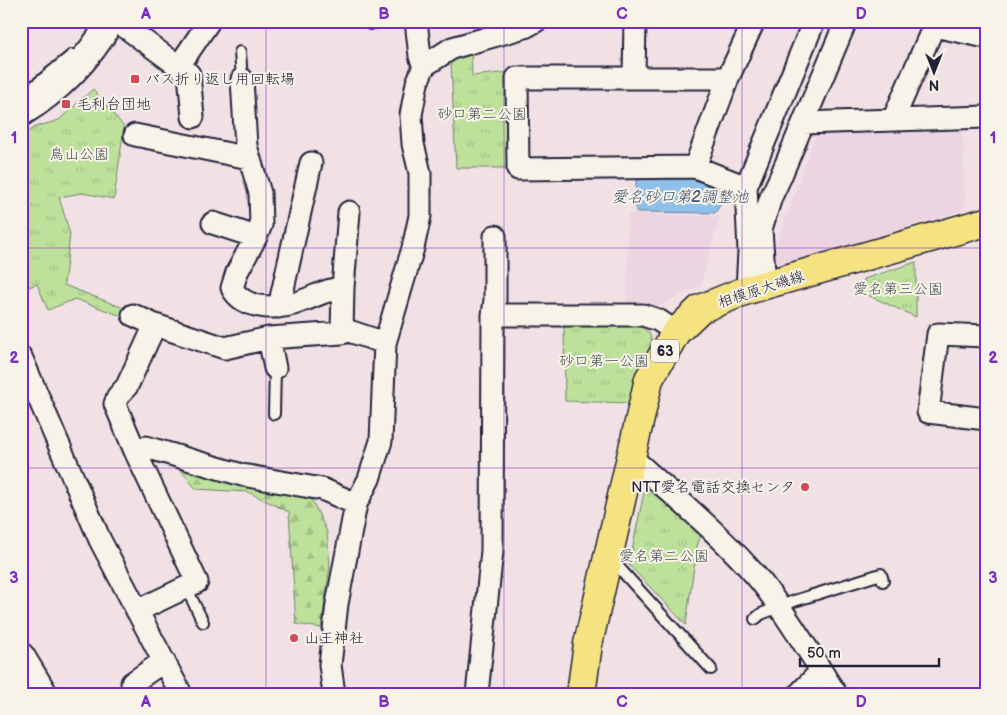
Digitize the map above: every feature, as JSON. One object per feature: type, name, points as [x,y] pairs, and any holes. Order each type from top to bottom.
[{"type":"main road","name":"相模原大磯線","points":[[581,694],[588,644],[630,456],[650,379],[676,332],[700,309],[756,288],[986,222]]},
{"type":"street","points":[[22,113],[60,86],[84,65],[111,21]]},
{"type":"street","points":[[117,21],[190,74],[193,118]]},
{"type":"street","points":[[179,66],[208,23],[207,21]]},
{"type":"street","points":[[416,21],[420,56],[424,66]]},
{"type":"street","points":[[634,77],[635,21]]},
{"type":"street","points":[[695,166],[728,78],[754,21]]},
{"type":"street","points":[[756,288],[749,250],[746,187],[814,21]]},
{"type":"street","points":[[756,288],[761,229],[771,197],[846,21]]},
{"type":"street","points":[[334,694],[330,666],[337,604],[356,504],[369,479],[381,441],[385,344],[413,248],[420,216],[420,173],[413,144],[411,115],[405,100],[417,83],[424,66],[452,48],[528,23]]},
{"type":"street","points":[[893,120],[935,24],[986,37]]},
{"type":"street","points":[[728,78],[518,78],[518,169],[695,166],[746,187]]},
{"type":"street","points":[[242,79],[246,146],[260,193],[260,225],[256,237],[237,272],[232,288],[237,296],[252,305],[279,307],[301,302],[330,289],[343,288]]},
{"type":"street","points":[[802,123],[986,117]]},
{"type":"street","points":[[135,135],[250,158]]},
{"type":"street","points":[[279,307],[311,163]]},
{"type":"street","points":[[342,333],[343,288],[349,212]]},
{"type":"street","points":[[213,223],[256,237]]},
{"type":"street","points":[[477,694],[492,551],[495,236]]},
{"type":"street","points":[[133,315],[155,325],[225,348],[269,338],[349,331],[385,344]]},
{"type":"street","points":[[493,315],[643,315],[658,320],[676,332]]},
{"type":"street","points":[[137,611],[197,582],[135,451],[116,404],[118,396],[127,386],[155,325]]},
{"type":"street","points":[[986,336],[938,334],[928,412],[986,419]]},
{"type":"street","points":[[269,338],[275,368]]},
{"type":"street","points":[[21,357],[100,540],[182,694]]},
{"type":"street","points":[[135,451],[146,446],[242,475],[322,488],[356,504]]},
{"type":"street","points":[[630,456],[726,543],[761,583],[836,694]]},
{"type":"street","points":[[21,656],[44,694]]},
{"type":"street","points":[[132,683],[164,662]]},
{"type":"street","points":[[799,694],[821,671]]},
{"type":"lane","points":[[370,24],[382,21]]},
{"type":"lane","points":[[240,52],[242,79]]},
{"type":"lane","points":[[22,113],[50,107]]},
{"type":"lane","points":[[274,414],[275,368]]},
{"type":"lane","points":[[608,555],[711,670]]},
{"type":"lane","points":[[755,619],[761,614],[794,601],[881,574],[883,581]]},
{"type":"lane","points":[[186,587],[203,622]]},
{"type":"shaded area","points":[[963,126],[965,209],[777,268],[770,262],[815,136],[822,129]]},
{"type":"shaded area","points":[[628,214],[720,216],[700,286],[658,307],[627,305]]},
{"type":"green space","name":"砂口第二公園","points":[[471,52],[472,76],[510,72],[511,168],[456,168],[451,64],[449,60]]},
{"type":"green space","name":"鳥山公園","points":[[93,89],[124,127],[114,199],[82,193],[59,197],[70,234],[64,285],[134,312],[130,319],[75,299],[48,310],[37,284],[21,290],[21,136],[36,127],[59,120]]},
{"type":"green space","name":"愛名第三公園","points":[[916,262],[916,317],[863,293],[864,279]]},
{"type":"green space","name":"砂口第一公園","points":[[616,322],[631,324],[642,328],[650,334],[651,344],[641,369],[633,403],[565,401],[564,323]]},
{"type":"green space","points":[[180,469],[194,470],[312,500],[327,532],[330,566],[321,628],[296,624],[289,512],[248,492],[196,489]]},
{"type":"green space","name":"愛名第二公園","points":[[654,490],[701,535],[696,549],[703,557],[694,566],[686,625],[629,565],[644,492]]},
{"type":"water","name":"愛名砂口第2調整池","points":[[636,178],[690,178],[717,188],[724,199],[715,213],[636,212]]},
{"type":"place","name":"バス折り返し用回転場","points":[[135,79]]},
{"type":"place","name":"毛利台団地","points":[[66,104]]},
{"type":"place","name":"NTT愛名電話交換センタ","points":[[805,487]]},
{"type":"place","name":"山王神社","points":[[294,638]]}]
